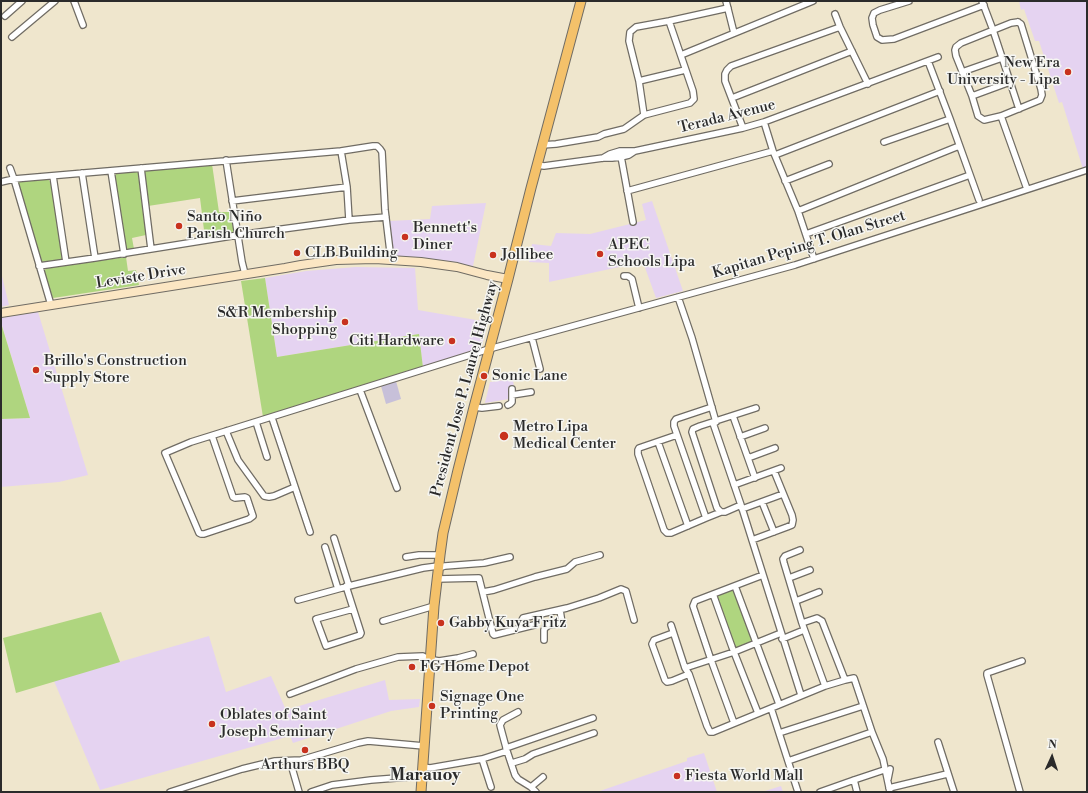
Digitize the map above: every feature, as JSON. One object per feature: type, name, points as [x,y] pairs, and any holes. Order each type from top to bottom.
[{"type":"main road","name":"President Jose P. Laurel Highway","points":[[421,792],[438,566],[453,489],[581,1]]},
{"type":"main road","name":"Leviste Drive","points":[[1,313],[336,260],[391,260],[444,265],[508,282]]},
{"type":"main road","name":"Leviste Drive","points":[[285,268],[352,263],[412,264],[457,270],[500,283],[508,282]]},
{"type":"street","points":[[5,16],[22,1]]},
{"type":"street","points":[[12,37],[55,1]]},
{"type":"street","points":[[74,1],[83,25]]},
{"type":"street","points":[[726,1],[734,33]]},
{"type":"street","points":[[681,55],[814,1]]},
{"type":"street","points":[[905,2],[874,13],[872,18],[877,37],[882,40],[894,39],[983,3],[1019,109]]},
{"type":"street","points":[[644,115],[639,81],[628,41],[630,32],[636,27],[728,8]]},
{"type":"street","points":[[835,14],[868,84]]},
{"type":"street","points":[[543,143],[604,134],[624,129],[644,115],[690,103],[694,99],[693,91],[668,21]]},
{"type":"street","points":[[1018,22],[1021,24],[1042,95],[1040,100],[1001,116],[984,120],[978,116],[955,50],[961,43],[993,30],[1011,23],[1018,22]]},
{"type":"street","points":[[743,128],[725,81],[725,74],[727,70],[731,66],[840,27]]},
{"type":"street","points":[[732,98],[852,50]]},
{"type":"street","name":"Terada Avenue","points":[[537,165],[544,166],[603,158],[610,154],[629,155],[635,151],[743,128],[764,122],[868,84],[938,56]]},
{"type":"street","points":[[962,72],[1002,58]]},
{"type":"street","points":[[928,61],[979,200]]},
{"type":"street","points":[[639,81],[685,70]]},
{"type":"street","points":[[972,96],[1010,82]]},
{"type":"street","points":[[627,191],[774,153],[940,91]]},
{"type":"street","points":[[1001,116],[1027,189]]},
{"type":"street","points":[[884,142],[950,119]]},
{"type":"street","points":[[764,122],[774,153],[798,212],[814,259]]},
{"type":"street","points":[[1,182],[14,179],[341,151],[377,146],[382,152],[386,218],[391,260]]},
{"type":"street","points":[[798,212],[959,146]]},
{"type":"street","points":[[341,151],[347,187],[349,220]]},
{"type":"street","points":[[620,154],[633,222]]},
{"type":"street","points":[[226,160],[244,274]]},
{"type":"street","points":[[785,182],[829,164]]},
{"type":"street","points":[[10,168],[39,266],[51,299],[51,305]]},
{"type":"street","points":[[141,168],[152,249]]},
{"type":"street","name":"Kapitan Peping T. Olan Street","points":[[212,436],[233,497],[247,498],[253,516],[250,519],[201,534],[199,533],[165,453],[191,442],[272,418],[489,349],[814,259],[1087,170]]},
{"type":"street","points":[[111,171],[124,254]]},
{"type":"street","points":[[82,173],[95,258]]},
{"type":"street","points":[[806,234],[970,175]]},
{"type":"street","points":[[53,176],[66,262]]},
{"type":"street","points":[[232,201],[347,187]]},
{"type":"street","points":[[39,266],[124,254],[238,235],[349,220],[386,218]]},
{"type":"street","points":[[624,276],[628,276],[632,279],[639,308]]},
{"type":"street","points":[[678,297],[692,338],[712,407],[714,422],[801,696]]},
{"type":"street","points":[[532,338],[540,369]]},
{"type":"street","points":[[360,390],[397,488]]},
{"type":"street","points":[[508,405],[512,404],[512,392],[530,392]]},
{"type":"street","points":[[474,407],[482,408],[500,406]]},
{"type":"street","points":[[706,518],[674,426],[674,422],[676,419],[712,407]]},
{"type":"street","points":[[721,512],[715,503],[692,432],[700,426],[756,408]]},
{"type":"street","points":[[733,416],[755,478]]},
{"type":"street","points":[[272,418],[310,532]]},
{"type":"street","points":[[256,422],[267,457]]},
{"type":"street","points":[[740,437],[765,428]]},
{"type":"street","points":[[226,431],[238,460],[264,496],[274,496],[295,487]]},
{"type":"street","points":[[677,435],[639,448],[638,450],[638,454],[664,530],[667,533],[671,533],[721,512],[762,502],[783,494]]},
{"type":"street","points":[[658,442],[688,526]]},
{"type":"street","points":[[748,458],[775,448]]},
{"type":"street","points":[[734,485],[781,468]]},
{"type":"street","points":[[752,540],[792,525],[794,520],[774,471]]},
{"type":"street","points":[[762,502],[774,532]]},
{"type":"street","points":[[334,538],[361,633],[360,635],[326,646],[316,619],[353,609]]},
{"type":"street","points":[[325,548],[338,589]]},
{"type":"street","points":[[800,550],[785,556],[783,559],[804,630],[825,686]]},
{"type":"street","points":[[406,557],[440,555]]},
{"type":"street","points":[[483,592],[567,569],[575,562],[600,555]]},
{"type":"street","points":[[298,600],[347,586],[423,568],[484,563],[510,557]]},
{"type":"street","points":[[789,578],[810,570]]},
{"type":"street","points":[[734,723],[693,606],[695,602],[713,594],[763,575]]},
{"type":"street","points":[[437,579],[479,578],[494,635],[534,625]]},
{"type":"street","points":[[735,586],[779,704]]},
{"type":"street","points":[[523,627],[523,618],[560,610],[620,590],[626,591],[634,620]]},
{"type":"street","points":[[796,601],[819,592]]},
{"type":"street","points":[[713,594],[758,713]]},
{"type":"street","points":[[383,621],[434,606]]},
{"type":"street","points":[[544,640],[544,630],[548,625],[562,623],[560,610]]},
{"type":"street","points":[[802,623],[820,618],[845,680]]},
{"type":"street","points":[[671,625],[685,668],[689,674],[710,732],[825,686],[854,678],[872,732],[888,768],[889,790],[947,774]]},
{"type":"street","points":[[685,668],[757,643],[804,630]]},
{"type":"street","points":[[673,633],[654,640],[652,644],[665,680],[667,682],[672,681],[689,674]]},
{"type":"street","points":[[290,694],[356,669],[398,657],[423,656],[439,661],[473,654]]},
{"type":"street","points":[[1020,792],[987,673],[1022,661]]},
{"type":"street","points":[[779,733],[863,706]]},
{"type":"street","points":[[771,708],[798,792]]},
{"type":"street","points":[[518,712],[503,720],[501,722],[501,729],[506,750],[512,763],[515,775],[518,779],[536,792]]},
{"type":"street","points":[[311,792],[332,785],[422,772],[430,768],[482,758],[593,718]]},
{"type":"street","points":[[788,761],[872,732]]},
{"type":"street","points":[[512,763],[525,759],[532,754],[594,733]]},
{"type":"street","points":[[170,792],[185,790],[242,769],[275,761],[300,760],[368,741],[424,746]]},
{"type":"street","points":[[938,742],[954,792]]},
{"type":"street","points":[[482,758],[491,787]]},
{"type":"street","points":[[290,761],[299,792]]},
{"type":"street","points":[[820,792],[888,768]]},
{"type":"street","points":[[531,787],[543,777]]},
{"type":"street","points":[[854,780],[857,792]]},
{"type":"shaded area","name":"New Era University - Lipa","points":[[1019,1],[1087,1],[1087,168],[1083,169],[1062,102],[1059,103],[1039,41],[1035,41],[1024,9],[1021,10]]},
{"type":"shaded area","name":"APEC Schools Lipa","points":[[652,201],[683,291],[656,298],[643,262],[549,282],[549,263],[529,262],[532,244],[551,246],[556,233],[590,234],[646,220],[642,204]]},
{"type":"shaded area","points":[[486,203],[473,266],[394,256],[389,221],[430,219],[432,206]]},
{"type":"shaded area","name":"S&R Membership Shopping","points":[[356,267],[415,268],[418,310],[488,322],[481,349],[423,368],[419,334],[277,357],[265,278],[306,271]]},
{"type":"shaded area","points":[[1,272],[9,305],[1,307]]},
{"type":"shaded area","name":"Brillo's Construction Supply Store","points":[[38,312],[88,475],[59,482],[1,487],[1,419],[30,418],[1,318]]},
{"type":"shaded area","points":[[513,379],[515,398],[485,403],[490,382]]},
{"type":"shaded area","points":[[396,381],[401,399],[386,404],[381,386]]},
{"type":"shaded area","name":"Oblates of Saint Joseph Seminary","points":[[209,636],[226,692],[271,676],[286,710],[385,680],[389,700],[420,699],[419,707],[391,711],[293,743],[290,736],[100,790],[54,681]]},
{"type":"shaded area","name":"Fiesta World Mall","points":[[704,753],[717,792],[597,792],[687,761],[687,758]]},
{"type":"shaded area","name":"Fiesta World Mall","points":[[781,786],[783,792],[762,792]]},
{"type":"green space","points":[[212,164],[219,212],[231,213],[234,233],[205,238],[200,198],[148,206],[143,172],[144,170]]},
{"type":"green space","points":[[136,170],[138,173],[146,235],[132,238],[134,249],[130,250],[126,248],[115,176],[117,172]]},
{"type":"green space","points":[[48,179],[51,183],[62,259],[43,263],[18,183],[21,181]]},
{"type":"green space","points":[[126,257],[128,271],[136,270],[139,285],[53,298],[44,272],[46,268]]},
{"type":"green space","points":[[265,278],[277,357],[419,334],[423,368],[263,417],[241,281]]},
{"type":"green space","points":[[1,323],[30,418],[1,419]]},
{"type":"green space","points":[[732,590],[735,591],[752,640],[751,643],[737,648],[717,596]]},
{"type":"green space","points":[[101,612],[120,662],[16,693],[3,638]]},
{"type":"place","name":"New Era University - Lipa","points":[[1068,72]]},
{"type":"place","name":"Santo Niño Parish Church","points":[[179,226]]},
{"type":"place","name":"Bennett's Diner","points":[[405,237]]},
{"type":"place","name":"CLB Building","points":[[297,253]]},
{"type":"place","name":"APEC Schools Lipa","points":[[600,254]]},
{"type":"place","name":"Jollibee","points":[[493,255]]},
{"type":"place","name":"S&R Membership Shopping","points":[[345,322]]},
{"type":"place","name":"Citi Hardware","points":[[452,341]]},
{"type":"place","name":"Brillo's Construction Supply Store","points":[[36,370]]},
{"type":"place","name":"Sonic Lane","points":[[484,376]]},
{"type":"place","name":"Metro Lipa Medical Center","points":[[504,436]]},
{"type":"place","name":"Gabby Kuya Fritz","points":[[441,623]]},
{"type":"place","name":"FG Home Depot","points":[[412,667]]},
{"type":"place","name":"Signage One Printing","points":[[432,706]]},
{"type":"place","name":"Oblates of Saint Joseph Seminary","points":[[212,724]]},
{"type":"place","name":"Arthurs BBQ","points":[[305,750]]},
{"type":"place","name":"Fiesta World Mall","points":[[677,776]]},
{"type":"district","name":"Marauoy","points":[[425,776]]}]
